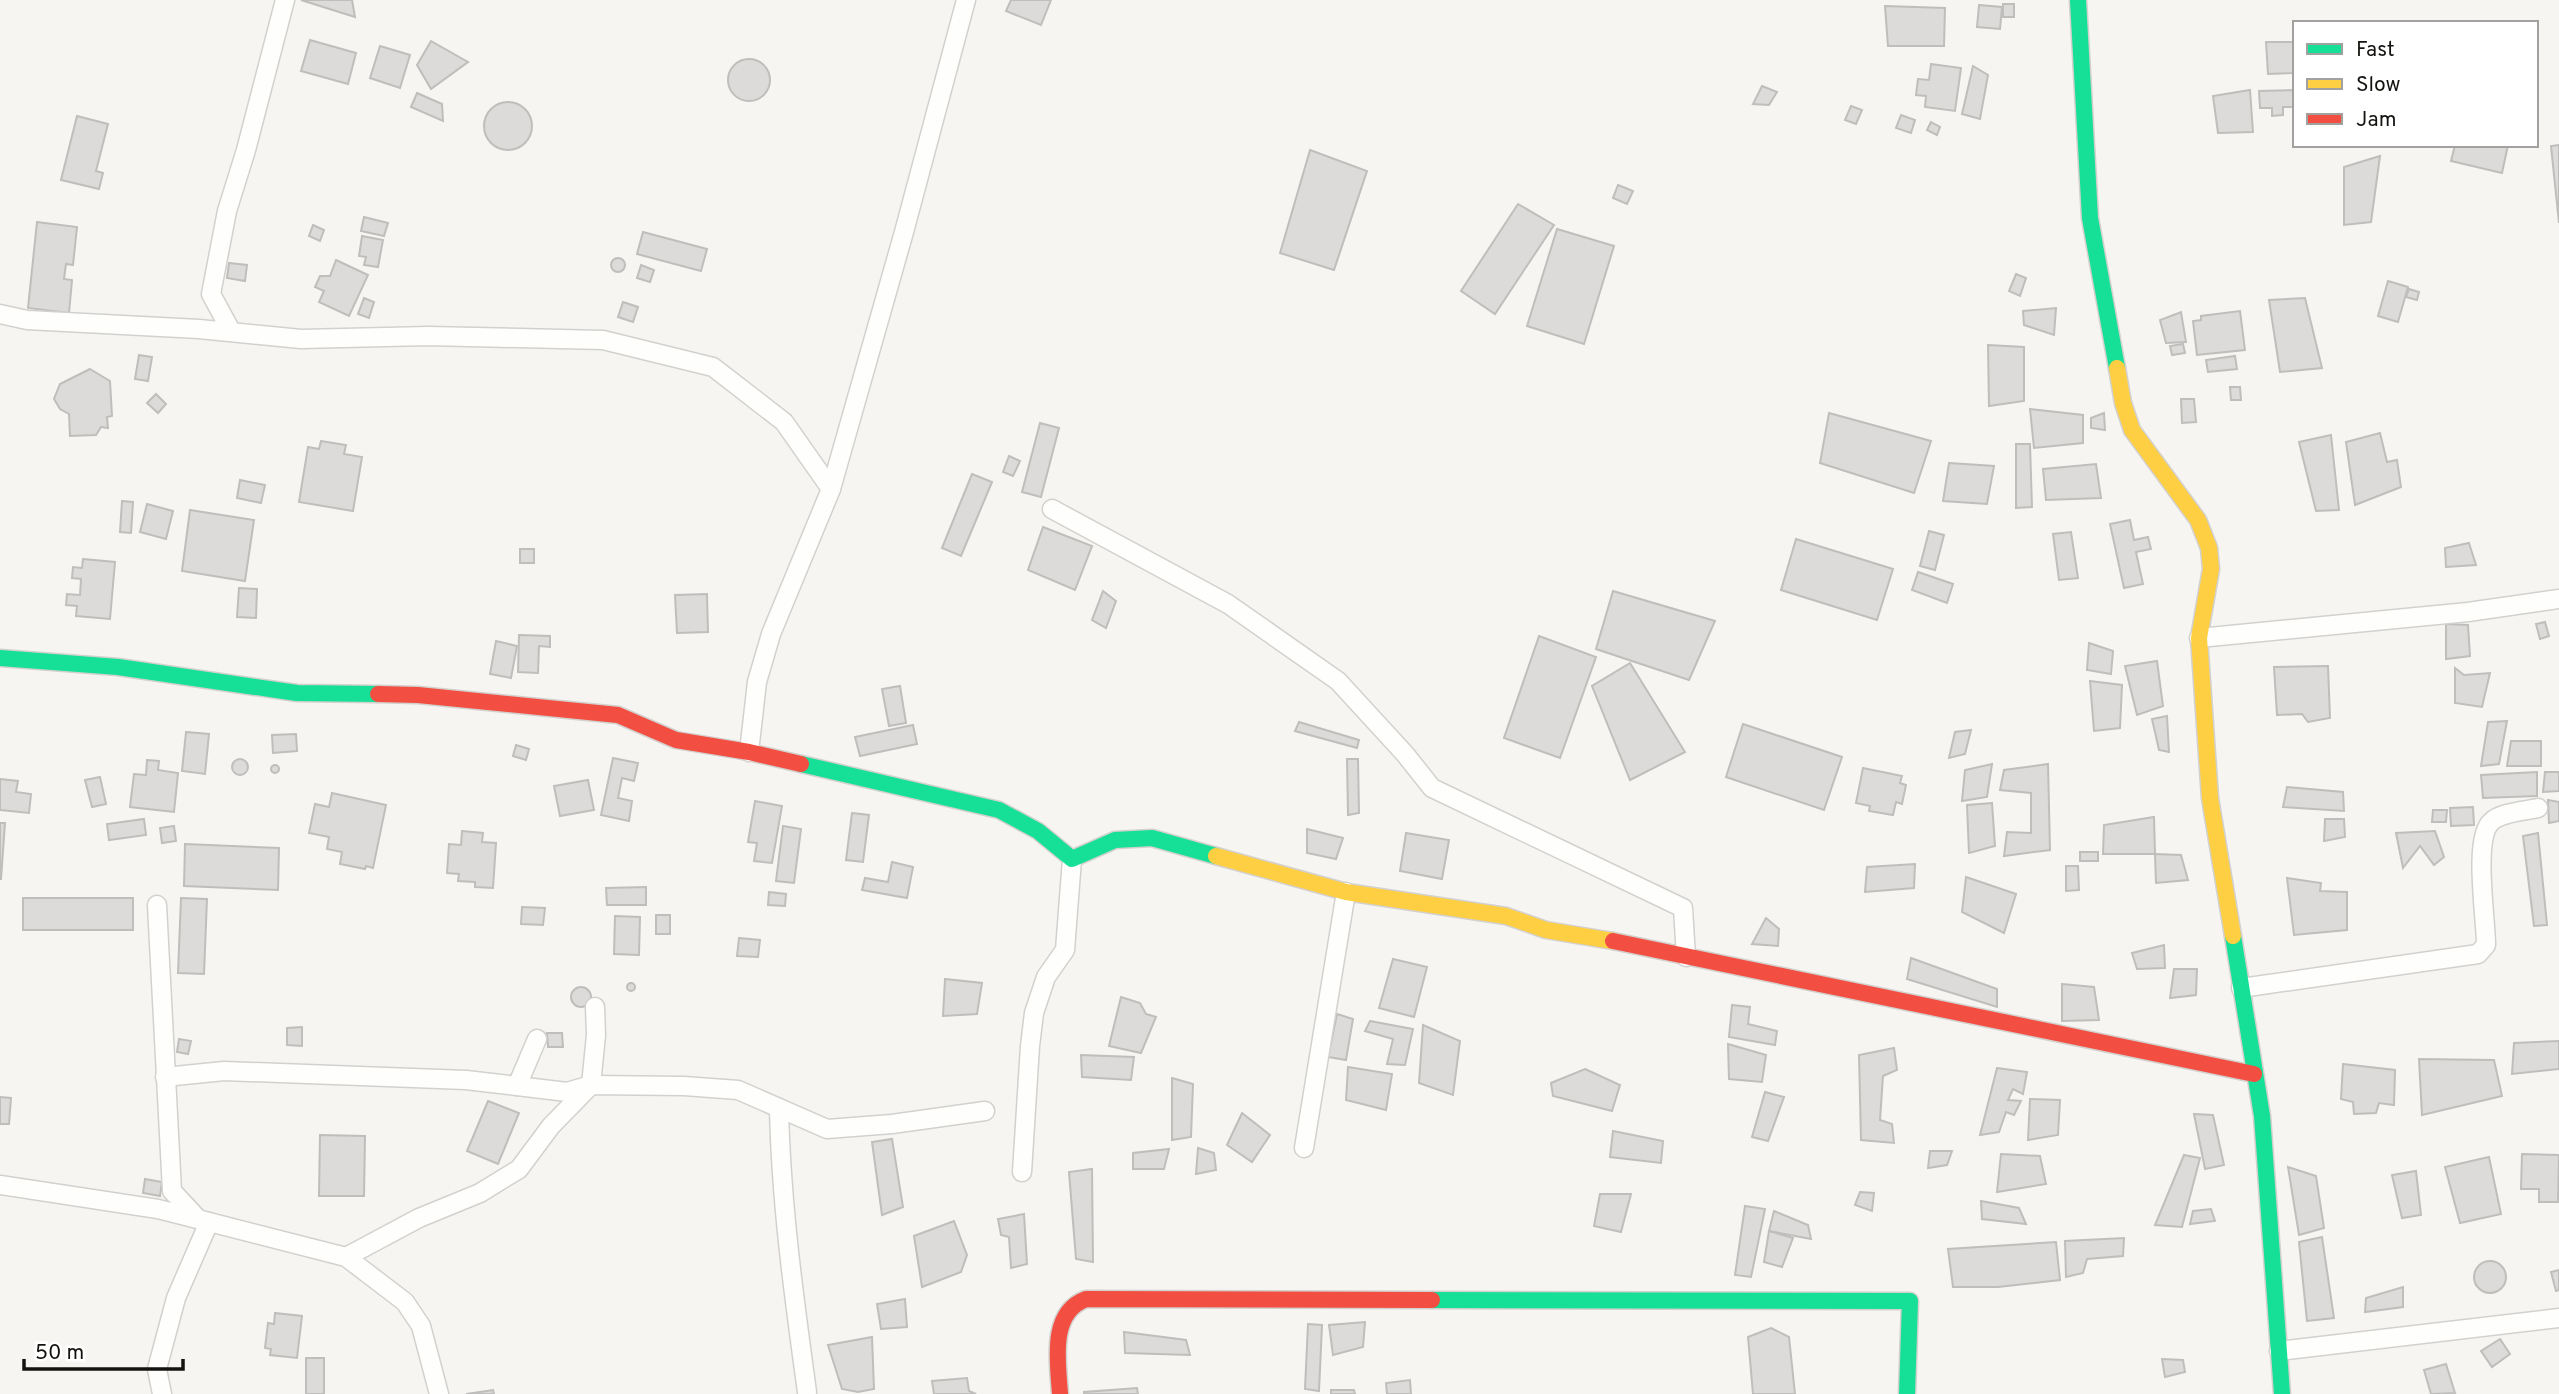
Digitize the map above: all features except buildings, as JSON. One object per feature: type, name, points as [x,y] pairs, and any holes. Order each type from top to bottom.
[{"type":"street","points":[[231,331],[211,294],[227,211],[246,150],[285,0]]},
{"type":"street","points":[[749,752],[757,682],[771,634],[831,489],[966,0]]},
{"type":"street","points":[[2078,0],[2090,218],[2123,403],[2132,430],[2198,520],[2209,548],[2211,569],[2199,638],[2210,798],[2262,1116],[2282,1394]]},
{"type":"street","points":[[0,314],[27,320],[231,331],[301,339],[428,336],[603,340],[713,366],[784,422],[831,489]]},
{"type":"street","points":[[1052,509],[1228,604],[1338,681],[1405,754],[1432,788],[1683,908],[1686,957]]},
{"type":"street","points":[[2199,638],[2469,612],[2559,599]]},
{"type":"street","points":[[0,659],[118,667],[297,693],[418,695],[618,715],[676,740],[749,752],[999,810],[1038,831],[1072,859]]},
{"type":"street","points":[[2241,988],[2478,954],[2486,945],[2481,861],[2487,830],[2491,821],[2538,808]]},
{"type":"street","points":[[1072,859],[1115,840],[1153,838],[1346,892],[1506,916],[1546,930],[2254,1074]]},
{"type":"street","points":[[1022,1172],[1034,1013],[1046,977],[1065,950],[1072,859]]},
{"type":"street","points":[[1304,1148],[1346,892]]},
{"type":"street","points":[[157,905],[172,1191],[203,1221]]},
{"type":"street","points":[[346,1257],[419,1218],[480,1193],[519,1169],[551,1126],[592,1086],[595,1007]]},
{"type":"street","points":[[517,1086],[537,1039]]},
{"type":"street","points":[[165,1077],[224,1071],[466,1080],[567,1092],[592,1086],[684,1086],[738,1090],[827,1129],[892,1124],[985,1111]]},
{"type":"street","points":[[779,1108],[780,1169],[789,1264],[807,1392]]},
{"type":"street","points":[[0,1185],[158,1209],[346,1257],[405,1302],[421,1326],[439,1394]]},
{"type":"street","points":[[162,1394],[157,1369],[203,1221]]},
{"type":"street","points":[[1060,1394],[1058,1339],[1070,1306],[1077,1300],[1086,1299],[1142,1299],[1910,1301],[1907,1394]]},
{"type":"street","points":[[2279,1351],[2559,1318]]},
{"type":"traffic: fast","points":[[2078,0],[2090,218],[2117,368]]},
{"type":"traffic: fast","points":[[0,658],[118,667],[297,693],[378,694]]},
{"type":"traffic: fast","points":[[801,764],[999,810],[1038,831],[1072,859],[1115,840],[1152,838],[1216,856]]},
{"type":"traffic: fast","points":[[2233,936],[2262,1116],[2282,1394]]},
{"type":"traffic: fast","points":[[1432,1300],[1910,1301],[1907,1394]]},
{"type":"traffic: slow","points":[[2117,368],[2123,403],[2132,430],[2198,520],[2209,548],[2211,569],[2199,638],[2210,798],[2233,936]]},
{"type":"traffic: slow","points":[[1216,856],[1346,892],[1506,916],[1546,930],[1613,941]]},
{"type":"traffic: jam","points":[[378,694],[418,695],[618,715],[676,740],[801,764]]},
{"type":"traffic: jam","points":[[1613,941],[2254,1074]]},
{"type":"traffic: jam","points":[[1060,1394],[1058,1340],[1061,1327],[1074,1306],[1086,1299],[1432,1300]]}]
